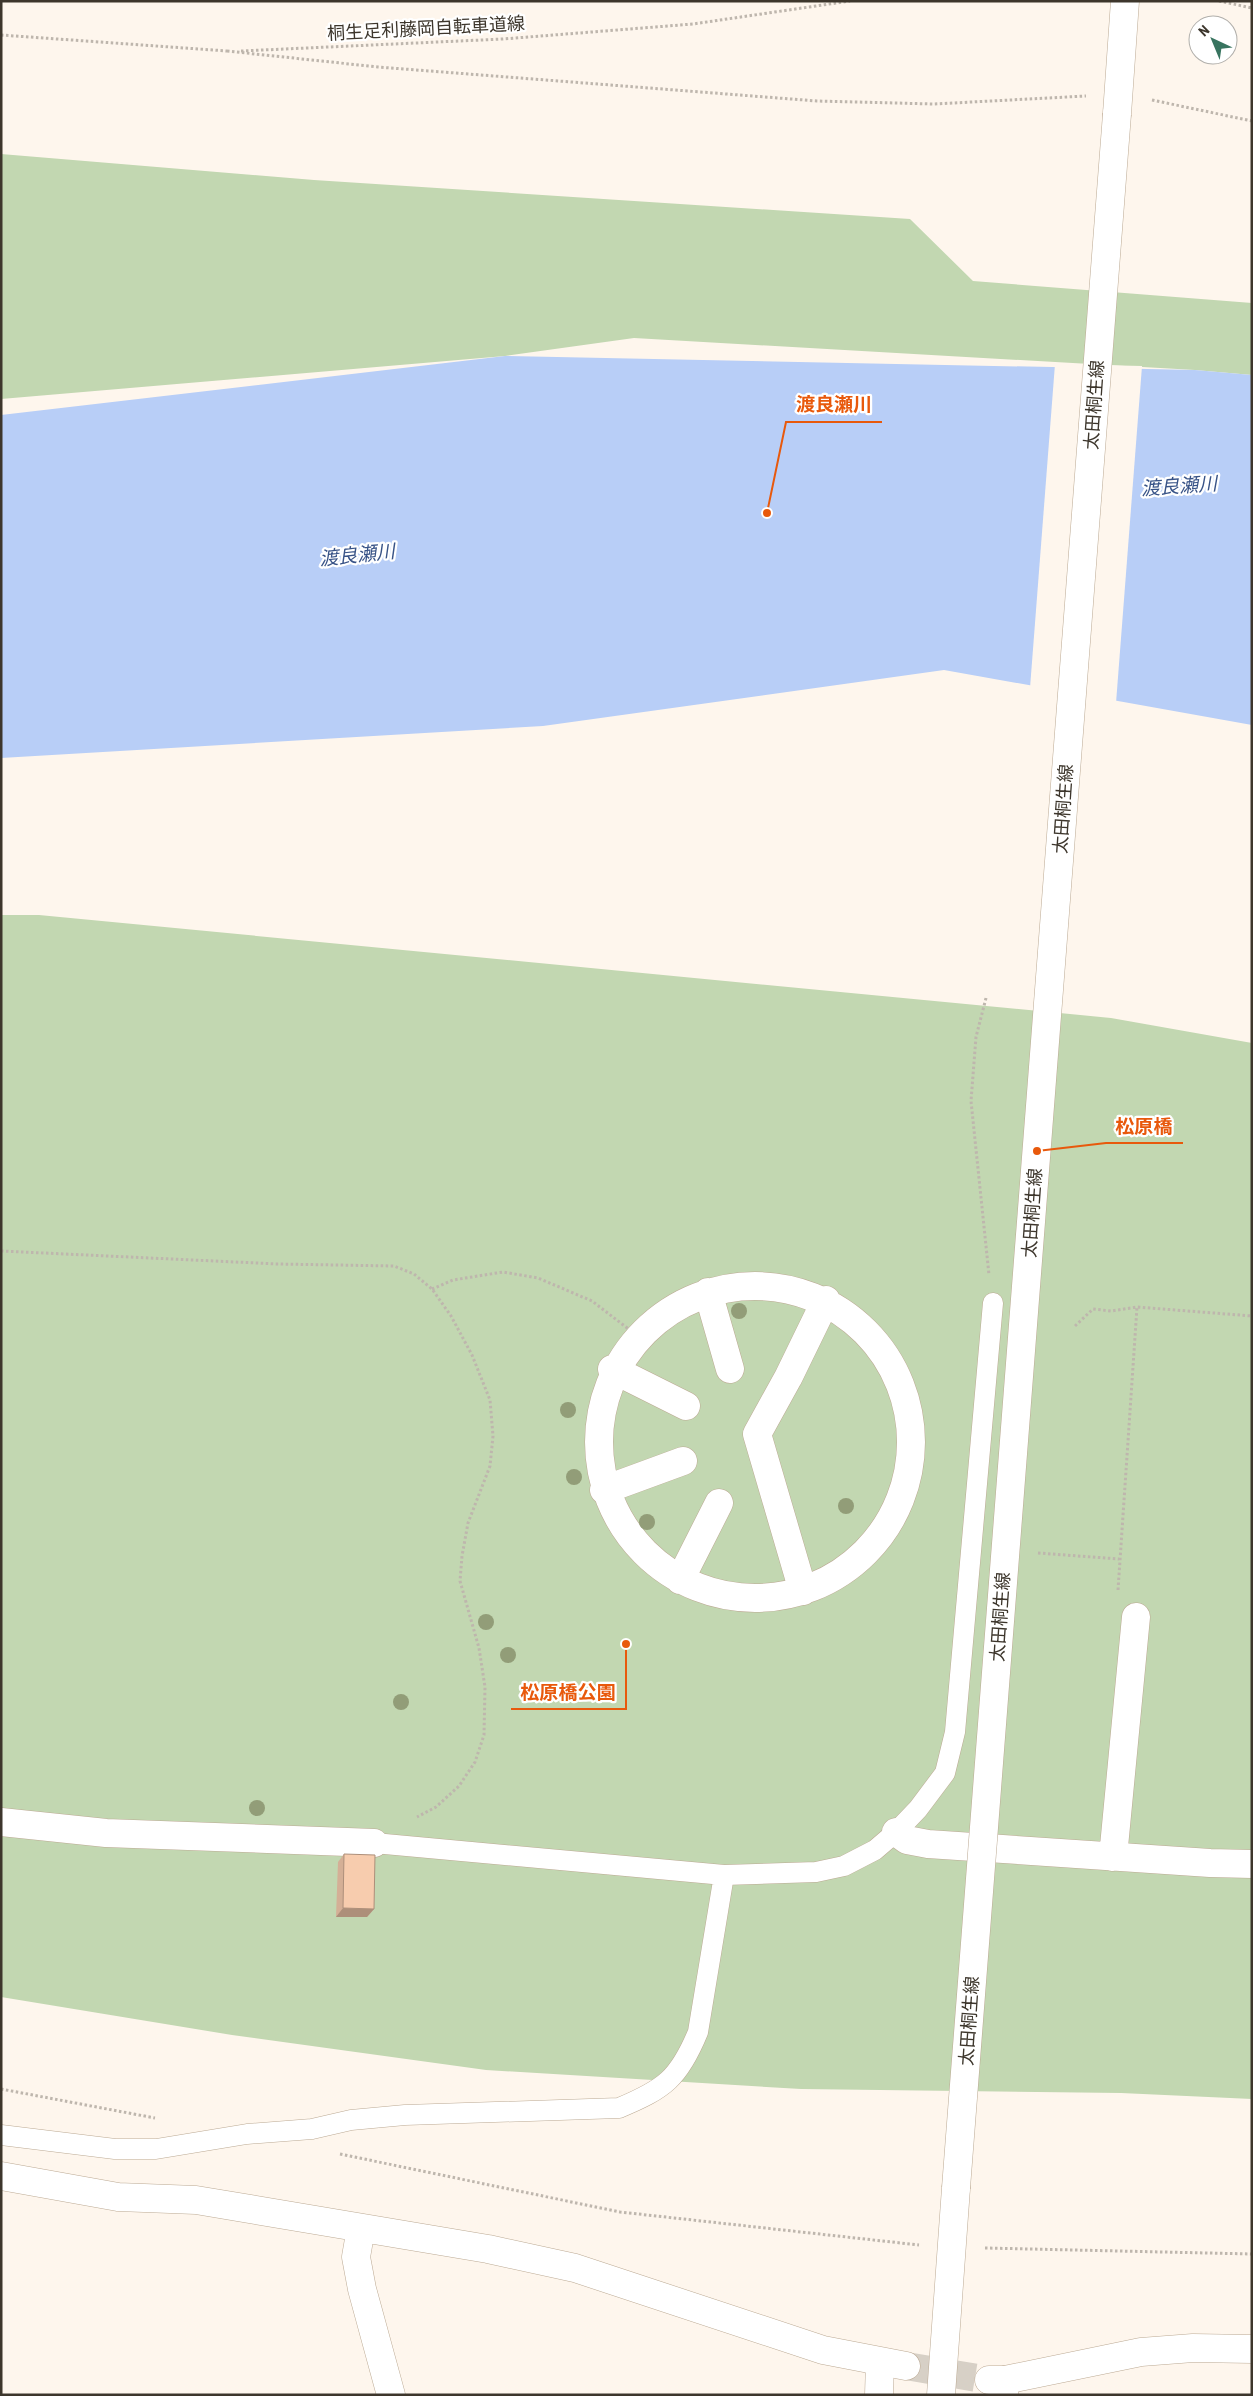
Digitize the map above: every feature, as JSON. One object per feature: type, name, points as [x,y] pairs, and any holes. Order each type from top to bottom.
[{"type":"street","name":"太田桐生線","points":[[941,2395],[1124,8]]},
{"type":"street","points":[[748,1285],[788,1288],[826,1300],[864,1327],[892,1364],[909,1407],[912,1453],[902,1498],[878,1539],[844,1571],[803,1591],[761,1599],[719,1595],[680,1580],[650,1559],[626,1531],[604,1490],[599,1449],[602,1409],[612,1369],[639,1337],[670,1310],[708,1292],[748,1285]]},
{"type":"street","points":[[708,1292],[730,1369]]},
{"type":"street","points":[[803,1591],[757,1434],[789,1376],[788,1378],[826,1300]]},
{"type":"street","points":[[612,1369],[686,1406]]},
{"type":"street","points":[[604,1490],[683,1461]]},
{"type":"street","points":[[680,1580],[719,1504]]},
{"type":"street","points":[[1113,1857],[1136,1623]]},
{"type":"street","points":[[1,1822],[106,1833],[374,1843]]},
{"type":"street","points":[[896,1832],[907,1840],[928,1844],[1210,1864],[1252,1864]]},
{"type":"street","points":[[1,2176],[118,2197],[196,2200],[488,2249],[575,2268],[823,2350],[893,2364],[879,2395]]},
{"type":"street","points":[[361,2228],[356,2258],[362,2289],[391,2395]]},
{"type":"street","points":[[999,2385],[1141,2352],[1193,2348],[1252,2350]]},
{"type":"lane","points":[[374,1843],[724,1875],[816,1872],[844,1866],[875,1850],[896,1832],[918,1808],[945,1773],[955,1732],[993,1303]]},
{"type":"lane","points":[[1,2135],[115,2149],[156,2148],[247,2134],[312,2129],[351,2120],[405,2115],[619,2108],[652,2094],[678,2071],[688,2056],[698,2032],[724,1875]]},
{"type":"path","name":"桐生足利藤岡自転車道線","points":[[1,35],[226,51],[503,40],[693,24],[850,1]]},
{"type":"path","points":[[1219,1],[1252,8]]},
{"type":"path","points":[[226,51],[378,67],[817,101],[934,104],[1089,96]]},
{"type":"path","points":[[1150,100],[1252,121]]},
{"type":"path","points":[[986,998],[976,1037],[971,1101],[993,1303]]},
{"type":"path","points":[[1,1251],[278,1264],[394,1266],[414,1274],[432,1290],[451,1316],[472,1355],[490,1400],[494,1436],[490,1466],[468,1523],[460,1581],[478,1648],[485,1687],[484,1735],[475,1762],[460,1786],[436,1807],[407,1820]]},
{"type":"path","points":[[432,1290],[453,1280],[503,1272],[538,1278],[592,1301],[639,1337]]},
{"type":"path","points":[[1075,1326],[1093,1309],[1111,1310],[1137,1307],[1252,1316]]},
{"type":"path","points":[[1136,1623],[1124,1626],[1117,1616],[1137,1307]]},
{"type":"path","points":[[1,2089],[158,2118]]},
{"type":"path","points":[[333,2152],[620,2212],[952,2248],[1252,2254]]},
{"type":"green space","points":[[1,154],[314,180],[910,219],[973,281],[1252,303],[1252,375],[1195,370],[634,338],[505,356],[1,399]]},
{"type":"green space","points":[[1,915],[39,915],[1111,1018],[1252,1043],[1252,2099],[1121,2093],[801,2089],[486,2070],[232,2035],[1,1997]]},
{"type":"water","points":[[505,356],[1195,370],[1252,375],[1252,725],[944,670],[543,726],[1,758],[1,415]]},
{"type":"pier","points":[[1055,364],[1142,366],[1116,703],[1030,688]]},
{"type":"building","points":[[344,1854],[375,1855],[374,1909],[343,1908]]},
{"type":"tunnel","points":[[906,2366],[989,2380]]},
{"type":"place","name":"渡良瀬川","points":[[767,513]]},
{"type":"place","name":"松原橋","points":[[1037,1151]]},
{"type":"place","name":"松原橋公園","points":[[626,1644]]}]
